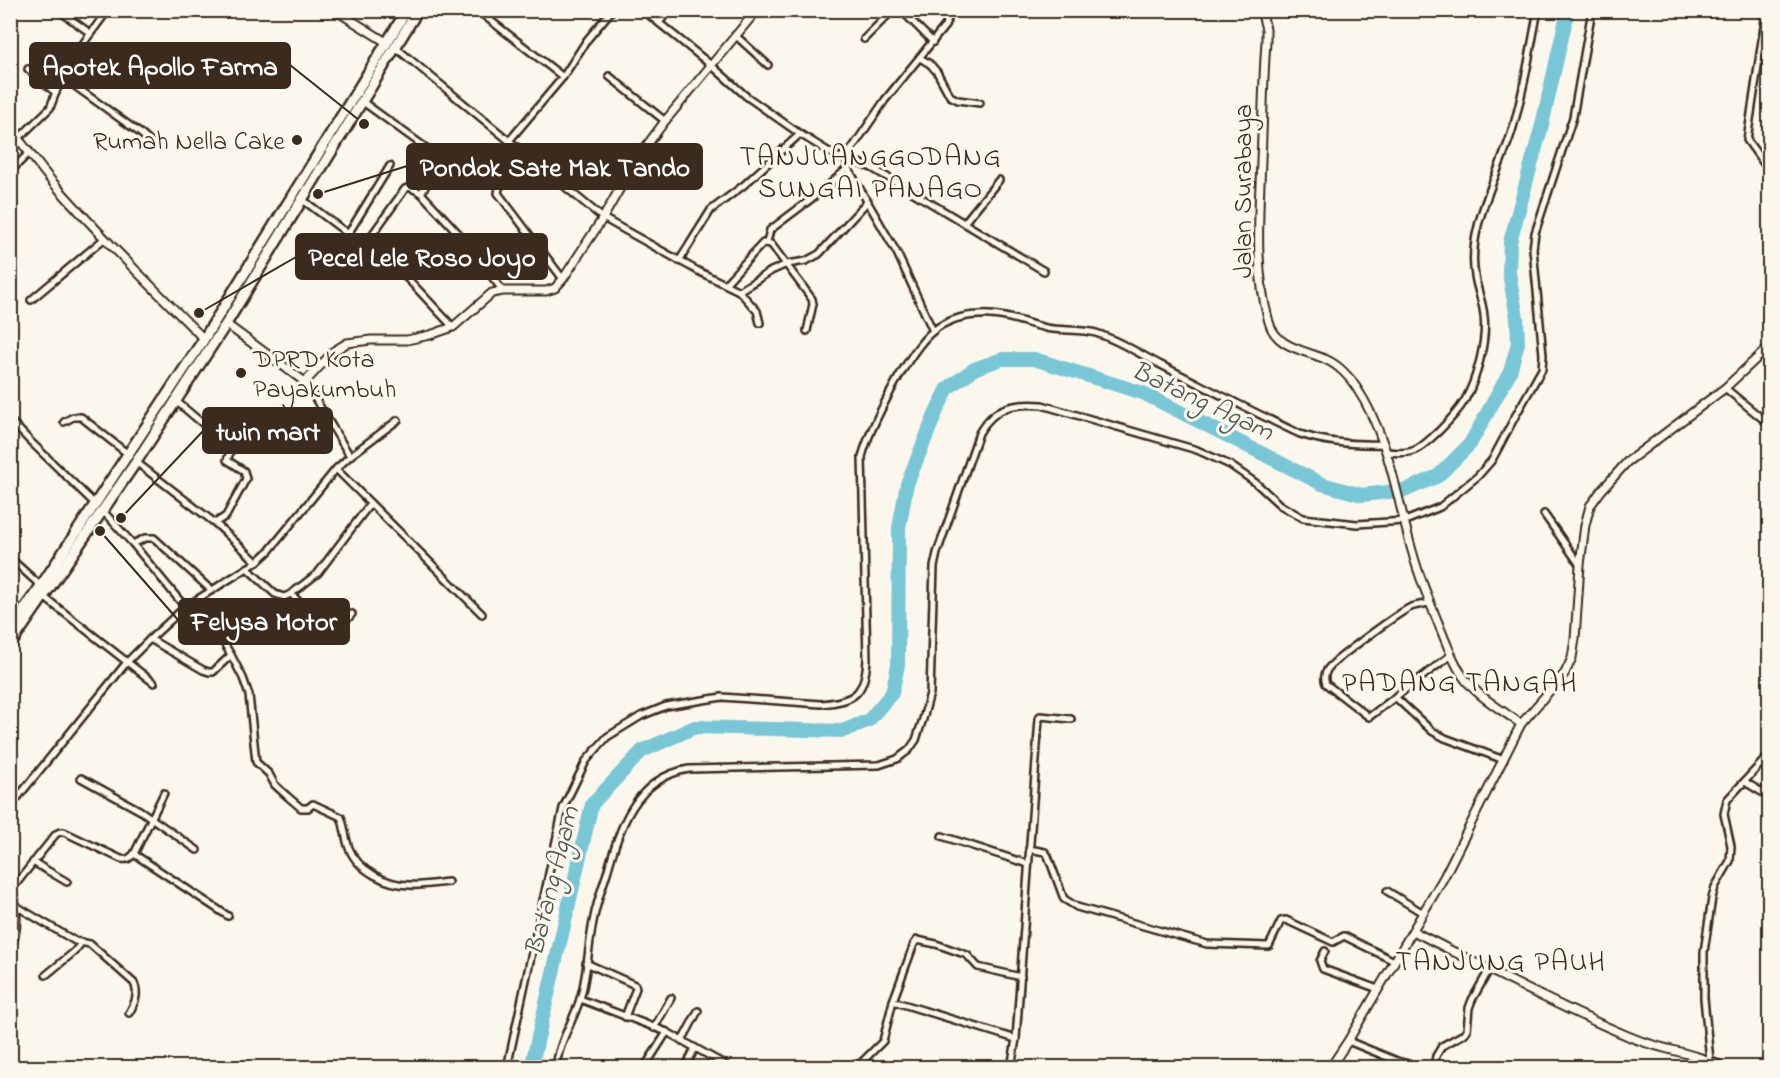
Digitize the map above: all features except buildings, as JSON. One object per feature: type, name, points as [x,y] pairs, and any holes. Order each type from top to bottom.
[{"type":"highway","points":[[13,631],[44,597],[119,478],[136,462],[226,324],[363,102],[407,10]]},
{"type":"highway","points":[[119,478],[128,454],[204,339],[311,165],[391,45],[418,10]]},
{"type":"highway","points":[[329,137],[338,142]]},
{"type":"highway","points":[[311,165],[320,171]]},
{"type":"highway","points":[[10,645],[13,631],[41,586],[99,508]]},
{"type":"street","points":[[58,10],[90,33]]},
{"type":"street","points":[[19,138],[52,104],[62,76],[108,10]]},
{"type":"street","points":[[335,10],[391,45],[603,218],[679,261],[739,291],[757,311],[760,323]]},
{"type":"street","points":[[477,10],[563,77]]},
{"type":"street","points":[[509,141],[563,77],[587,40],[612,10]]},
{"type":"street","points":[[643,10],[746,96],[800,134],[836,157],[842,158],[847,155],[885,100],[945,26],[952,10]]},
{"type":"street","points":[[659,23],[669,10]]},
{"type":"street","points":[[305,382],[334,351],[347,343],[413,339],[439,333],[453,327],[492,293],[546,291],[555,288],[603,218],[636,160],[665,121],[757,10]]},
{"type":"street","points":[[864,39],[893,10]]},
{"type":"street","points":[[900,10],[933,42]]},
{"type":"street","name":"Jalan Surabaya","points":[[1261,10],[1266,29],[1266,42],[1259,227],[1263,297],[1269,324],[1284,344],[1328,360],[1356,386],[1382,435],[1412,553],[1451,655],[1463,677],[1477,691],[1521,724]]},
{"type":"street","points":[[507,1068],[563,808],[586,761],[607,737],[641,716],[666,706],[694,700],[722,697],[821,704],[850,699],[859,692],[864,681],[867,659],[862,457],[871,431],[892,390],[919,345],[933,331],[964,316],[981,314],[1053,329],[1093,333],[1124,345],[1300,434],[1320,441],[1367,445],[1405,454],[1419,449],[1448,422],[1465,400],[1472,386],[1484,341],[1484,314],[1473,265],[1478,227],[1512,130],[1538,10]]},
{"type":"street","points":[[556,1068],[557,1054],[580,999],[594,916],[618,835],[633,805],[652,785],[673,772],[689,769],[879,765],[897,759],[909,750],[916,740],[930,693],[934,567],[937,553],[979,433],[987,420],[1004,409],[1023,404],[1042,405],[1197,450],[1230,465],[1256,483],[1280,505],[1303,518],[1357,524],[1405,521],[1440,507],[1478,476],[1492,460],[1542,369],[1543,355],[1533,249],[1535,233],[1573,117],[1592,10]]},
{"type":"street","points":[[1762,10],[1765,20],[1747,140],[1770,172]]},
{"type":"street","points":[[735,35],[768,65]]},
{"type":"street","points":[[920,58],[938,72],[950,96],[958,100],[980,103]]},
{"type":"street","points":[[28,69],[56,93]]},
{"type":"street","points":[[62,76],[150,142]]},
{"type":"street","points":[[609,76],[665,121]]},
{"type":"street","points":[[363,102],[441,160],[421,193]]},
{"type":"street","points":[[10,130],[19,138],[55,186],[204,339]]},
{"type":"street","points":[[679,261],[711,210],[744,185],[800,134]]},
{"type":"street","points":[[10,172],[30,152]]},
{"type":"street","points":[[526,155],[499,188],[498,193],[563,279]]},
{"type":"street","points":[[847,155],[848,168],[900,259],[933,331]]},
{"type":"street","points":[[847,155],[1044,271]]},
{"type":"street","points":[[348,234],[390,166]]},
{"type":"street","points":[[767,242],[770,230],[848,168]]},
{"type":"street","points":[[964,223],[999,180]]},
{"type":"street","points":[[364,246],[405,189],[410,187],[421,193],[458,233],[503,291]]},
{"type":"street","points":[[303,200],[408,279],[453,327]]},
{"type":"street","points":[[739,291],[771,271],[788,264],[806,261],[819,254],[868,201]]},
{"type":"street","points":[[408,279],[458,233]]},
{"type":"street","points":[[31,300],[105,238]]},
{"type":"street","points":[[725,284],[763,243],[767,242]]},
{"type":"street","points":[[767,242],[788,264],[812,299],[807,331]]},
{"type":"street","points":[[226,324],[305,382],[350,456]]},
{"type":"street","points":[[1330,1068],[1444,877],[1521,724],[1565,673],[1572,658],[1580,565],[1590,506],[1627,462],[1725,388],[1770,346]]},
{"type":"street","points":[[1725,388],[1770,425]]},
{"type":"street","points":[[176,401],[228,445],[231,450],[226,460],[244,471],[246,479],[226,516],[215,523]]},
{"type":"street","points":[[64,422],[73,417],[81,417],[128,454]]},
{"type":"street","points":[[10,420],[99,508],[222,640],[243,678],[249,695],[256,762],[269,774],[274,785],[301,808],[308,808],[313,804],[341,817],[349,849],[364,869],[402,885],[448,882]]},
{"type":"street","points":[[10,807],[128,662],[150,639],[188,605],[247,568],[269,551],[336,469],[398,420]]},
{"type":"street","points":[[136,462],[215,523],[257,561]]},
{"type":"street","points":[[336,469],[482,614]]},
{"type":"street","points":[[247,568],[275,594],[284,597],[291,594],[313,579],[370,504]]},
{"type":"street","points":[[1544,514],[1580,565]]},
{"type":"street","points":[[133,544],[145,538],[154,537],[210,590]]},
{"type":"street","points":[[10,558],[41,586]]},
{"type":"street","points":[[291,594],[331,632],[336,632],[352,614]]},
{"type":"street","points":[[44,597],[154,683]]},
{"type":"street","points":[[1430,603],[1402,612],[1330,666],[1324,676],[1326,684],[1369,717],[1451,655]]},
{"type":"street","points":[[150,639],[209,672],[213,672],[231,655]]},
{"type":"street","points":[[1395,697],[1432,731],[1504,760]]},
{"type":"street","points":[[1011,1068],[1016,1039],[1021,977],[1039,718],[1040,716],[1071,719]]},
{"type":"street","points":[[1710,1061],[1704,998],[1705,939],[1715,887],[1730,861],[1731,846],[1724,814],[1727,800],[1770,754]]},
{"type":"street","points":[[81,778],[118,797],[197,850]]},
{"type":"street","points":[[1745,782],[1770,797]]},
{"type":"street","points":[[10,948],[15,936],[16,906],[11,888],[56,834],[64,832],[126,860],[134,854],[164,793]]},
{"type":"street","points":[[942,836],[1028,864]]},
{"type":"street","points":[[1029,849],[1045,852],[1064,899],[1077,907],[1213,945],[1269,946],[1281,921],[1286,920],[1333,942],[1344,936],[1394,961]]},
{"type":"street","points":[[134,854],[228,916]]},
{"type":"street","points":[[33,862],[67,882]]},
{"type":"street","points":[[1387,891],[1423,913]]},
{"type":"street","points":[[16,906],[66,936],[90,944],[134,983],[137,992],[129,1013]]},
{"type":"street","points":[[1413,931],[1630,1037],[1667,1050],[1710,1061],[1725,1068]]},
{"type":"street","points":[[856,1068],[883,1041],[893,1001],[914,944],[920,940],[967,955],[978,967],[1021,977]]},
{"type":"street","points":[[46,975],[74,952],[82,942]]},
{"type":"street","points":[[1325,951],[1320,961],[1323,969],[1378,989]]},
{"type":"street","points":[[586,963],[634,985],[636,988],[625,1017]]},
{"type":"street","points":[[1434,1068],[1436,1056],[1442,1046],[1467,1030],[1469,1008],[1489,970]]},
{"type":"street","points":[[654,1028],[671,998]]},
{"type":"street","points":[[580,999],[667,1032],[723,1066],[731,1068]]},
{"type":"street","points":[[893,1001],[1016,1039]]},
{"type":"street","points":[[682,1041],[698,1011]]},
{"type":"street","points":[[644,1068],[667,1032]]},
{"type":"street","points":[[1348,1041],[1397,1061],[1423,1068]]},
{"type":"street","points":[[685,1068],[695,1048]]},
{"type":"waterway","name":"Batang Agam","points":[[531,1068],[592,804],[642,751],[695,727],[843,731],[869,720],[892,693],[898,665],[899,528],[907,484],[948,388],[974,369],[1002,359],[1034,359],[1143,393],[1322,484],[1362,495],[1406,490],[1438,476],[1470,444],[1510,372],[1518,343],[1517,318],[1509,273],[1510,242],[1542,125],[1568,10]]},
{"type":"place","name":"Apotek Apollo Farma","points":[[364,124]]},
{"type":"place","name":"Rumah Nella Cake","points":[[297,140]]},
{"type":"place","name":"Pondok Sate Mak Tando","points":[[318,194]]},
{"type":"place","name":"Pecel Lele Roso Joyo","points":[[199,313]]},
{"type":"place","name":"DPRD Kota Payakumbuh","points":[[241,373]]},
{"type":"place","name":"twin mart","points":[[121,518]]},
{"type":"place","name":"Felysa Motor","points":[[100,531]]},
{"type":"district","name":"TANJUANGGODANG SUNGAI PANAGO","points":[[871,171]]},
{"type":"district","name":"PADANG TANGAH","points":[[1460,681]]},
{"type":"district","name":"TANJUNG PAUH","points":[[1501,960]]}]
